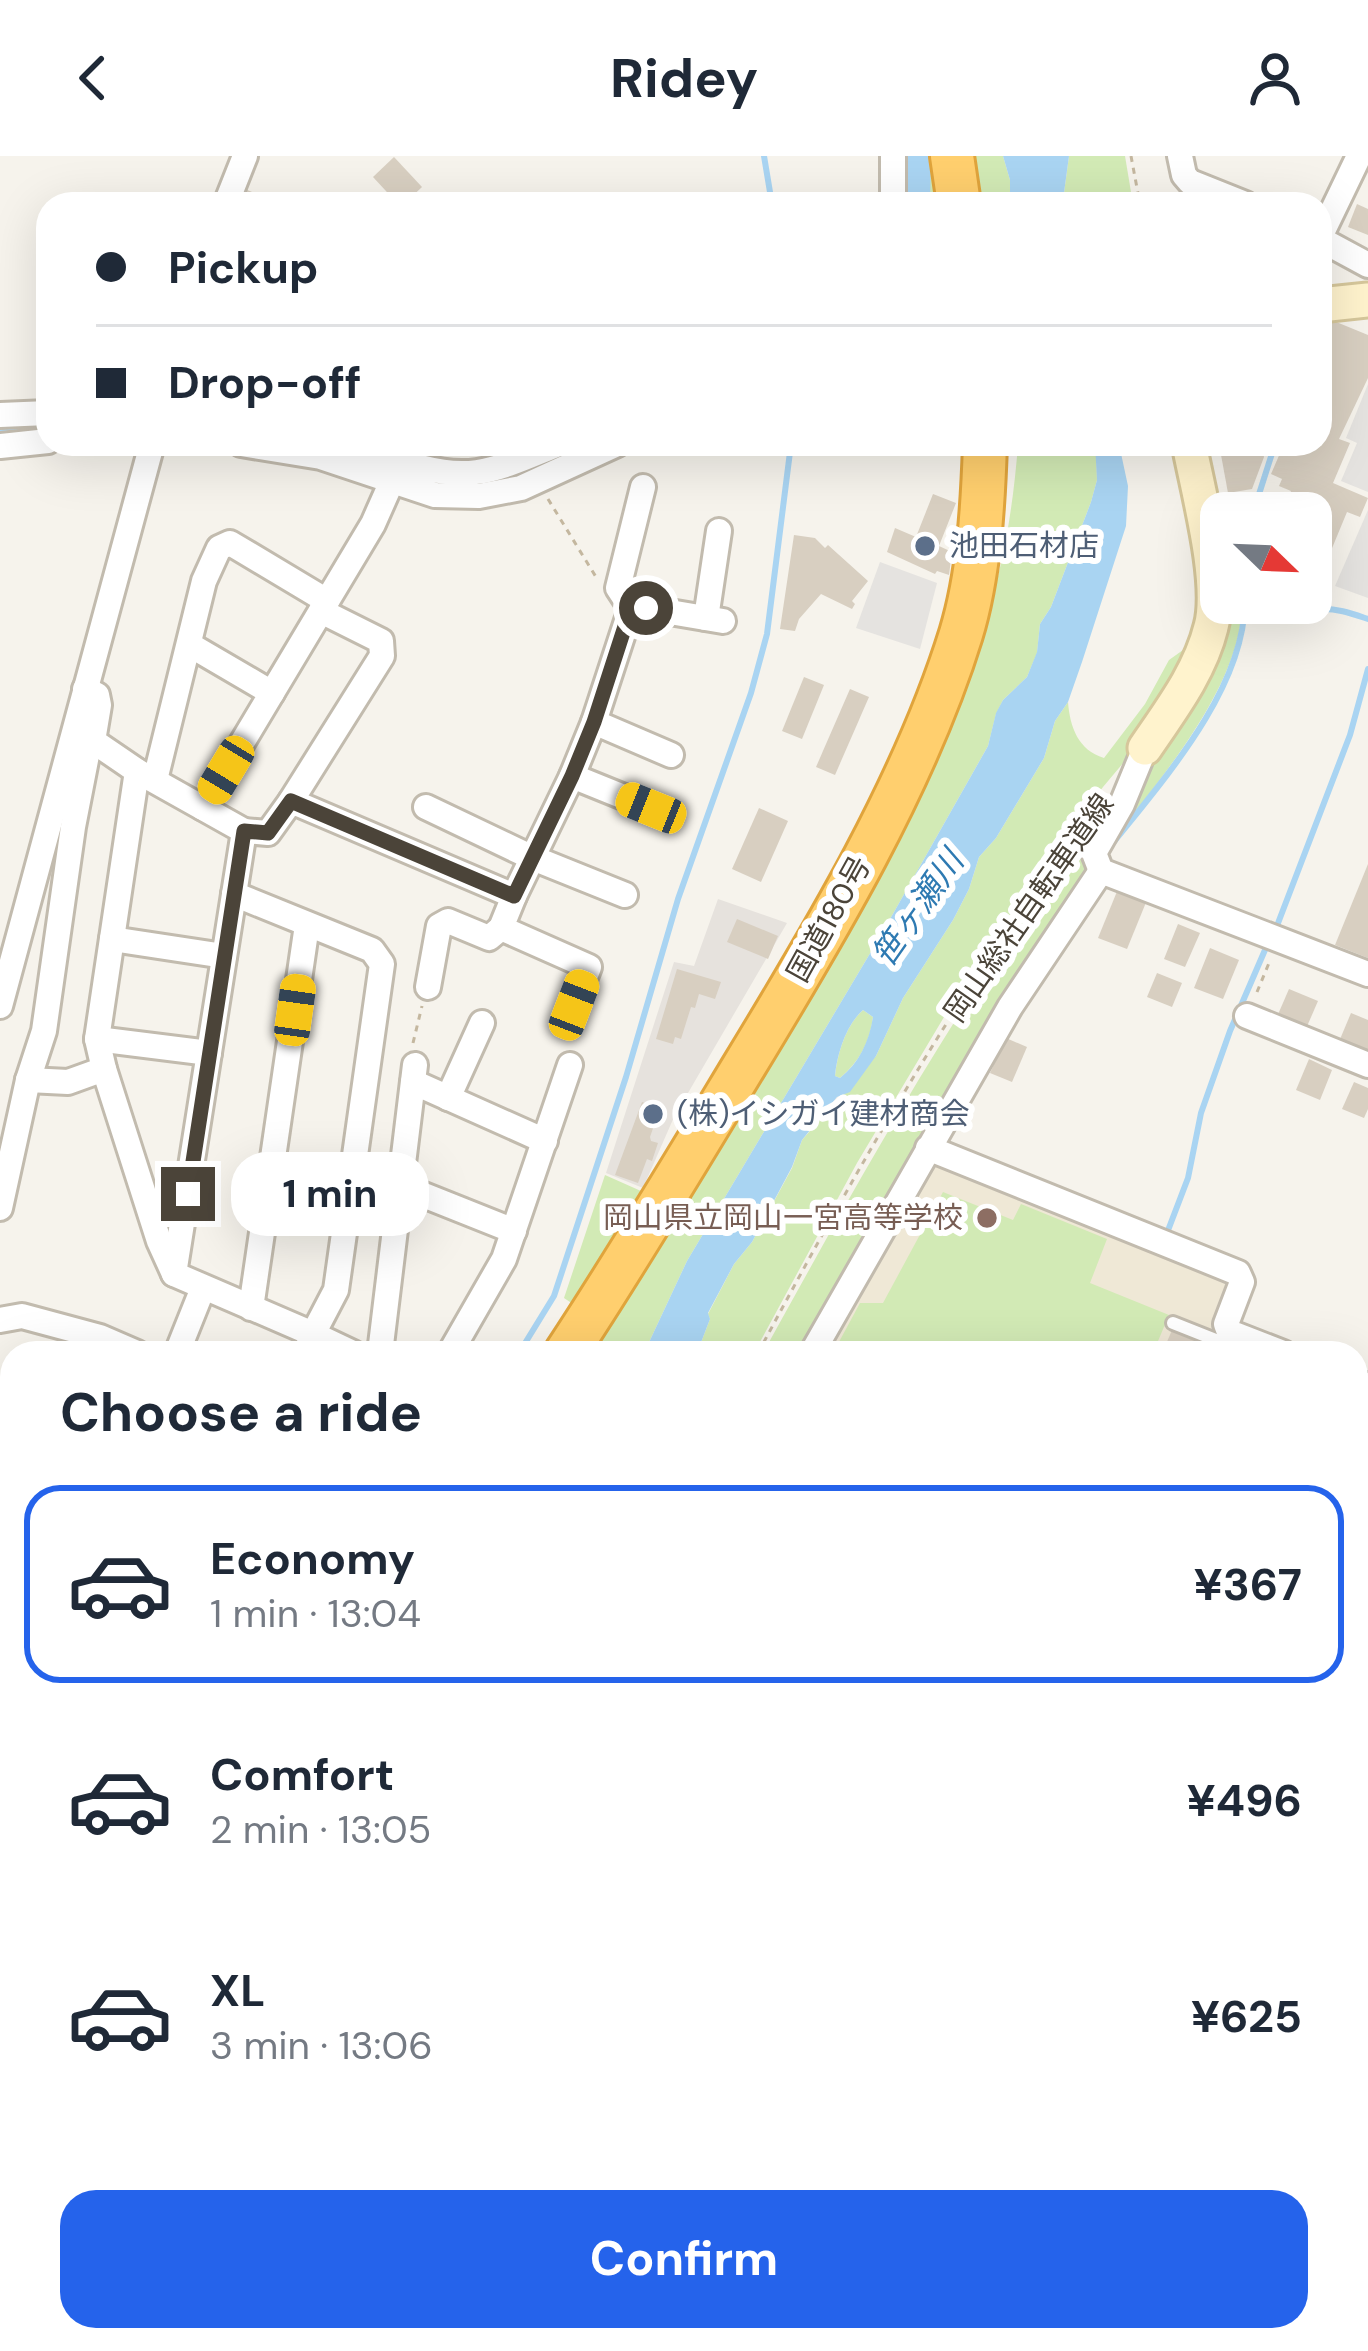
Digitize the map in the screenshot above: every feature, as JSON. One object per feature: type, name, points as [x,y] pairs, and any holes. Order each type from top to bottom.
[{"type":"highway","points":[[952,156],[957,192]]},
{"type":"highway","name":"国道180号","points":[[576,1341],[802,969],[851,881],[929,720],[962,632],[977,545],[984,456]]},
{"type":"main road","points":[[1332,304],[1368,300]]},
{"type":"main road","points":[[1144,748],[1187,686],[1212,625],[1213,570],[1191,456]]},
{"type":"street","points":[[231,192],[245,156]]},
{"type":"street","points":[[893,156],[893,192]]},
{"type":"street","points":[[1180,156],[1190,182],[1215,192]]},
{"type":"street","points":[[1332,219],[1359,156]]},
{"type":"street","points":[[1332,245],[1368,265]]},
{"type":"street","points":[[0,415],[36,414]]},
{"type":"street","points":[[0,446],[36,442]]},
{"type":"street","points":[[0,1006],[149,456]]},
{"type":"street","points":[[315,456],[435,495],[479,496],[521,488],[591,456]]},
{"type":"street","points":[[387,456],[440,471],[475,473],[528,456]]},
{"type":"street","points":[[202,808],[373,524],[392,482]]},
{"type":"street","points":[[428,988],[439,926],[448,921],[489,938],[501,928],[572,776],[628,617],[630,606],[617,588],[643,487]]},
{"type":"street","points":[[630,606],[714,619],[718,531]]},
{"type":"street","points":[[93,741],[146,776],[244,831],[268,833],[382,656],[381,641],[230,543],[219,548],[204,581],[190,645],[146,776],[112,939],[97,1040],[159,1241],[174,1274],[251,1308],[306,1341]]},
{"type":"street","points":[[190,645],[272,693]]},
{"type":"street","points":[[0,1208],[28,1080],[44,1031],[73,827],[99,705],[97,695],[85,689]]},
{"type":"street","points":[[594,722],[671,755]]},
{"type":"street","points":[[819,1341],[1010,1007],[1098,864],[1144,748]]},
{"type":"street","points":[[572,776],[651,808]]},
{"type":"street","points":[[291,801],[514,896]]},
{"type":"street","points":[[426,807],[625,895]]},
{"type":"street","points":[[174,1274],[244,831]]},
{"type":"street","points":[[1098,864],[1368,974]]},
{"type":"street","points":[[235,895],[372,950],[382,964],[335,1290],[310,1341]]},
{"type":"street","points":[[251,1308],[307,925]]},
{"type":"street","points":[[501,928],[589,967],[574,1005]]},
{"type":"street","points":[[112,939],[224,956]]},
{"type":"street","points":[[1247,1016],[1368,1064]]},
{"type":"street","points":[[448,1098],[482,1023]]},
{"type":"street","points":[[97,1040],[209,1053]]},
{"type":"street","points":[[457,1341],[504,1259],[570,1065]]},
{"type":"street","points":[[28,1080],[68,1082],[104,1069]]},
{"type":"street","points":[[381,1341],[414,1073],[448,1098],[545,1141]]},
{"type":"street","points":[[928,1148],[1238,1273],[1242,1282],[1226,1324],[1229,1332],[1252,1341]]},
{"type":"street","points":[[400,1186],[514,1232]]},
{"type":"street","points":[[182,1341],[203,1288]]},
{"type":"street","points":[[0,1320],[22,1316],[109,1341]]},
{"type":"lane","points":[[1173,1323],[1218,1341]]},
{"type":"path","points":[[1131,156],[1138,192]]},
{"type":"path","points":[[521,488],[547,497],[606,592],[630,606]]},
{"type":"path","name":"岡山総社自転車道線","points":[[765,1341],[861,1164],[951,1016],[1024,903],[1081,829]]},
{"type":"path","points":[[1247,1016],[1274,938]]},
{"type":"path","points":[[414,1073],[411,1053],[428,988]]},
{"type":"shaded area","points":[[1368,384],[1368,492],[1341,481],[1357,443],[1346,438]]},
{"type":"shaded area","points":[[1368,510],[1368,598],[1335,586]]},
{"type":"shaded area","points":[[880,562],[937,583],[920,649],[856,628]]},
{"type":"shaded area","points":[[718,899],[787,923],[674,1117],[643,1188],[606,1173],[674,962],[694,966]]},
{"type":"shaded area","name":"岡山県立岡山一宮高等学校","points":[[927,1155],[1236,1281],[1218,1327],[1243,1341],[824,1341]]},
{"type":"green space","points":[[897,156],[928,156],[934,192],[897,192]]},
{"type":"green space","points":[[965,156],[1003,156],[1010,192],[971,192]]},
{"type":"green space","points":[[1069,156],[1125,156],[1131,192],[1064,192]]},
{"type":"green space","points":[[1017,456],[1096,456],[1091,502],[1040,624],[1037,653],[1027,677],[1003,700],[988,746],[687,1261],[650,1341],[597,1341],[980,638],[995,590]]},
{"type":"green space","points":[[1206,624],[1140,743],[1020,900],[947,1012],[857,1163],[761,1341],[702,1341],[708,1314],[792,1168],[802,1140],[876,1056],[903,998],[953,920],[979,857],[996,838],[1044,758],[1055,721],[1068,702],[1077,736],[1104,758],[1145,704],[1169,660]]},
{"type":"green space","points":[[1211,624],[1240,624],[1213,699],[1109,845]]},
{"type":"green space","points":[[1131,772],[1091,864],[1000,999],[809,1341],[770,1341],[934,1054],[1078,840]]},
{"type":"green space","points":[[863,1010],[873,1017],[869,1035],[858,1058],[840,1078],[835,1076],[840,1049]]},
{"type":"green space","points":[[605,1175],[641,1191],[573,1304],[564,1298]]},
{"type":"green space","points":[[943,1192],[1013,1220],[1021,1204],[1107,1239],[1090,1283],[1169,1315],[1158,1341],[839,1341],[860,1303],[883,1303]]},
{"type":"water","points":[[1003,156],[1069,156],[1064,192],[1010,192]]},
{"type":"water","name":"笹ヶ瀬川","points":[[1096,456],[1122,456],[1128,486],[1126,526],[1068,702],[1055,721],[1044,758],[996,838],[979,857],[953,920],[903,998],[876,1056],[850,1092],[837,1097],[802,1140],[752,1242],[734,1264],[708,1313],[702,1341],[650,1341],[687,1261],[988,746],[1003,700],[1027,677],[1037,652],[1040,624],[1097,480]],"holes":[[[863,1010],[873,1017],[866,1043],[847,1072],[835,1076],[840,1049]]]},
{"type":"building","points":[[394,157],[422,187],[417,192],[387,192],[373,177]]},
{"type":"building","points":[[1357,204],[1368,209],[1368,235],[1348,227]]},
{"type":"building","points":[[1332,320],[1368,335],[1368,378],[1339,439],[1350,443],[1333,483],[1368,498],[1360,517],[1347,512],[1332,548],[1332,492],[1291,492],[1279,486],[1282,479],[1271,474],[1279,456],[1332,456]]},
{"type":"building","points":[[1221,456],[1264,456],[1252,489],[1228,492]]},
{"type":"building","points":[[933,494],[956,503],[939,546],[952,552],[949,575],[935,574],[887,552],[895,528],[916,537]]},
{"type":"building","points":[[794,535],[815,538],[825,548],[828,545],[868,581],[852,601],[852,609],[821,594],[799,619],[795,631],[780,629]]},
{"type":"building","points":[[804,677],[824,685],[802,739],[782,731]]},
{"type":"building","points":[[850,689],[869,697],[835,775],[816,767]]},
{"type":"building","points":[[759,808],[788,821],[761,882],[732,869]]},
{"type":"building","points":[[1368,864],[1368,958],[1335,945]]},
{"type":"building","points":[[1118,889],[1147,900],[1127,949],[1098,938]]},
{"type":"building","points":[[737,919],[778,936],[768,959],[727,942]]},
{"type":"building","points":[[1178,924],[1200,933],[1185,967],[1164,959]]},
{"type":"building","points":[[1210,948],[1239,960],[1223,999],[1194,988]]},
{"type":"building","points":[[677,969],[721,982],[715,999],[699,994],[681,1039],[675,1037],[673,1044],[656,1039]]},
{"type":"building","points":[[1157,973],[1182,983],[1172,1007],[1147,997]]},
{"type":"building","points":[[1289,989],[1318,1001],[1305,1031],[1276,1019]]},
{"type":"building","points":[[1351,1013],[1368,1020],[1368,1057],[1338,1044]]},
{"type":"building","points":[[1006,1038],[1027,1047],[1012,1082],[990,1073]]},
{"type":"building","points":[[1309,1059],[1332,1070],[1320,1100],[1296,1090]]},
{"type":"building","points":[[1354,1082],[1368,1088],[1364,1118],[1342,1109]]},
{"type":"building","points":[[642,1102],[660,1108],[650,1137],[658,1143],[638,1183],[615,1175]]},
{"type":"building","points":[[1173,1328],[1204,1341],[1167,1341]]},
{"type":"waterway","points":[[764,156],[770,192]]},
{"type":"waterway","points":[[912,192],[913,156]]},
{"type":"waterway","points":[[0,430],[36,428]]},
{"type":"waterway","points":[[360,456],[393,469]]},
{"type":"waterway","points":[[458,482],[508,476],[559,456]]},
{"type":"waterway","points":[[526,1341],[554,1296],[678,899],[751,693],[767,634],[789,456]]},
{"type":"waterway","points":[[1260,492],[1271,456]]},
{"type":"waterway","points":[[1332,610],[1368,619]]},
{"type":"waterway","points":[[1109,848],[1196,734],[1230,669],[1242,624]]},
{"type":"waterway","points":[[1275,931],[1350,735],[1368,669]]},
{"type":"waterway","points":[[1167,1233],[1188,1178],[1201,1113],[1268,943]]},
{"type":"place","name":"池田石材店","points":[[925,546]]},
{"type":"place","name":"(株)イシガイ建材商会","points":[[653,1114]]},
{"type":"place","name":"岡山県立岡山一宮高等学校","points":[[987,1218]]},
{"type":"route","points":[[188,1194],[244,831],[268,833],[291,801],[514,896],[572,776],[628,617],[646,608]]}]
